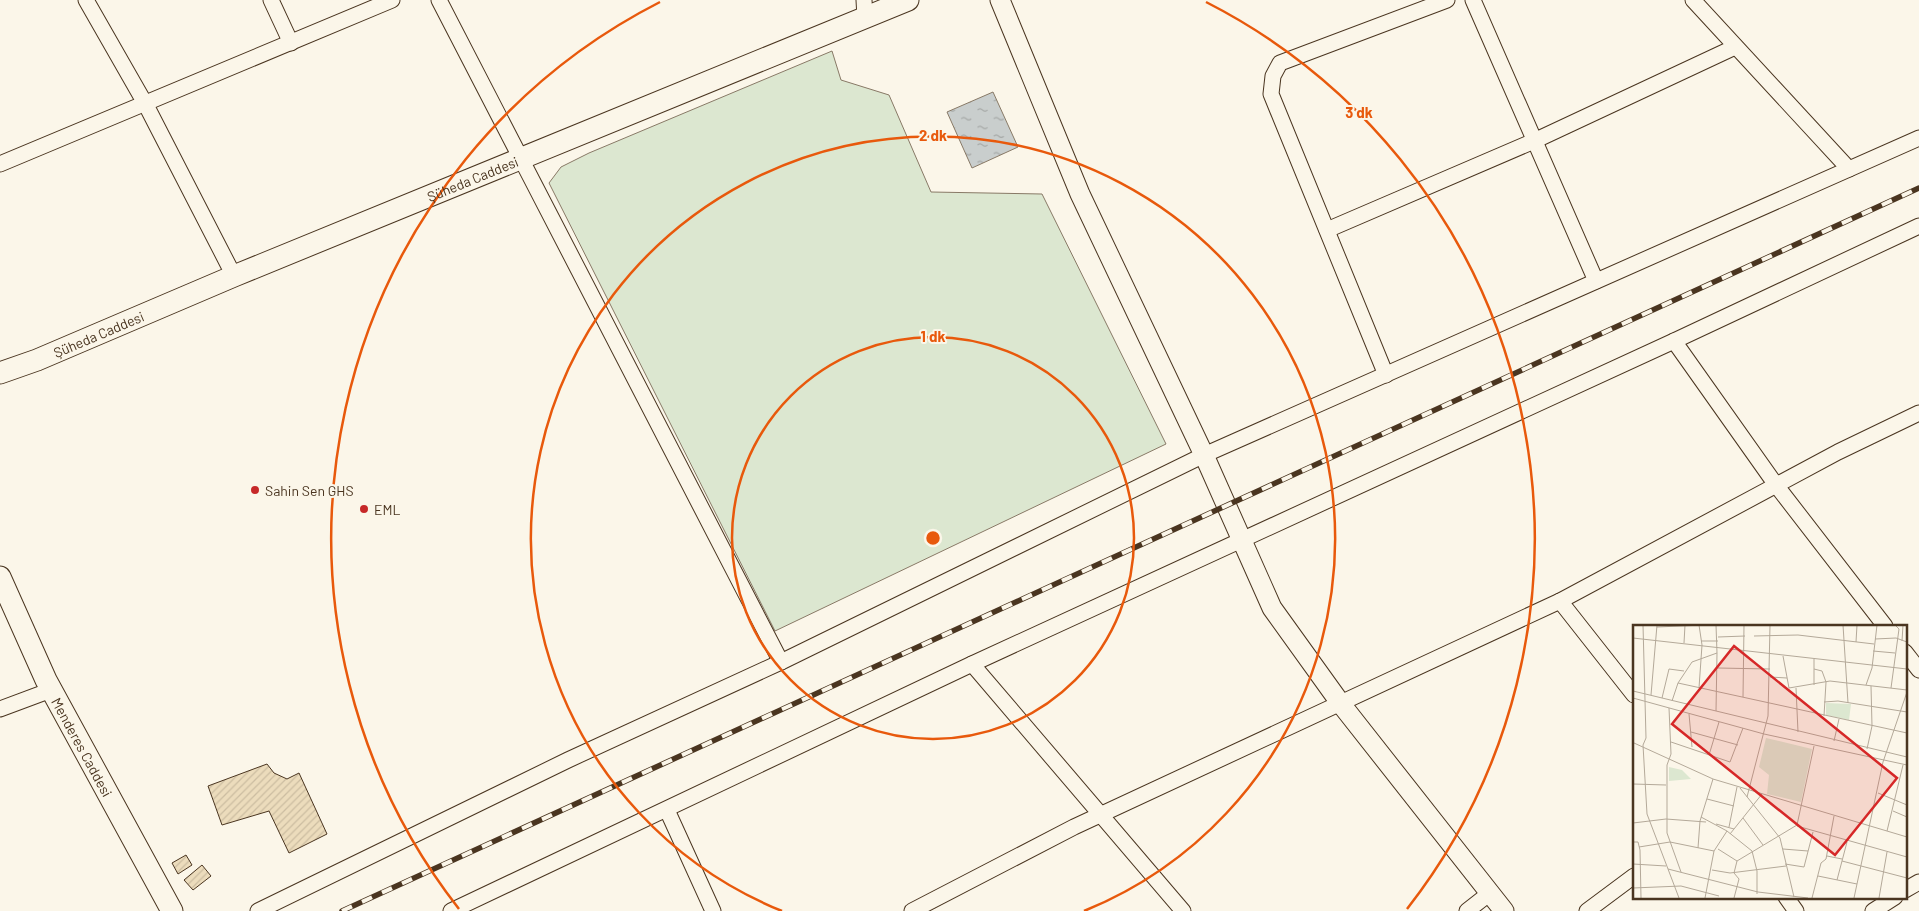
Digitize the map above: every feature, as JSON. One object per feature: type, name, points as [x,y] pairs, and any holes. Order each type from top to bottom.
[{"type":"main road","name":"Şüheda Caddesi","points":[[37,360],[234,276],[521,159],[865,9],[908,0]]},
{"type":"main road","points":[[0,373],[37,360]]},
{"type":"main road","points":[[0,381],[37,360]]},
{"type":"main road","name":"Menderes Caddesi","points":[[0,577],[52,690],[172,911]]},
{"type":"street","points":[[86,0],[146,105],[234,276]]},
{"type":"street","points":[[271,0],[291,43]]},
{"type":"street","points":[[0,164],[146,105],[392,0]]},
{"type":"street","points":[[439,0],[780,662]]},
{"type":"street","points":[[1000,0],[1080,194],[1204,456],[1272,608],[1340,704],[1504,911]]},
{"type":"street","points":[[1386,375],[1271,94],[1272,76],[1280,63],[1447,0]]},
{"type":"street","points":[[1473,0],[1596,282]]},
{"type":"street","points":[[1692,0],[1849,169]]},
{"type":"street","points":[[1327,230],[1534,140],[1735,47]]},
{"type":"street","points":[[258,911],[568,760],[780,662],[1204,456],[1919,138]]},
{"type":"street","points":[[451,911],[972,664],[1240,539],[1674,341],[1919,226]]},
{"type":"street","points":[[1674,341],[1776,485],[1884,625]]},
{"type":"street","points":[[912,911],[1099,816],[1560,601],[1776,485],[1919,413]]},
{"type":"street","points":[[1560,601],[1633,694]]},
{"type":"street","points":[[972,664],[1099,816],[1183,911]]},
{"type":"street","points":[[0,709],[52,690]]},
{"type":"street","points":[[667,810],[714,911]]},
{"type":"street","points":[[1587,911],[1633,877]]},
{"type":"street","points":[[1906,889],[1919,882]]},
{"type":"street","points":[[1466,911],[1490,893]]},
{"type":"street","points":[[1787,898],[1796,911]]},
{"type":"street","points":[[1873,911],[1892,898]]},
{"type":"green space","points":[[832,51],[841,80],[889,95],[931,192],[1042,194],[1166,444],[775,631],[549,183],[561,167],[589,153]]},
{"type":"water","points":[[993,92],[1018,147],[972,168],[947,112]]},
{"type":"building","points":[[267,764],[274,773],[287,779],[299,773],[327,834],[289,853],[269,811],[222,825],[208,786]]},
{"type":"building","points":[[186,855],[192,865],[178,874],[172,863]]},
{"type":"building","points":[[202,865],[211,876],[193,890],[184,880]]},
{"type":"railway","points":[[342,911],[1919,188]]},
{"type":"place","name":"Sahin Sen GHS","points":[[255,490]]},
{"type":"place","name":"EML","points":[[364,509]]}]
